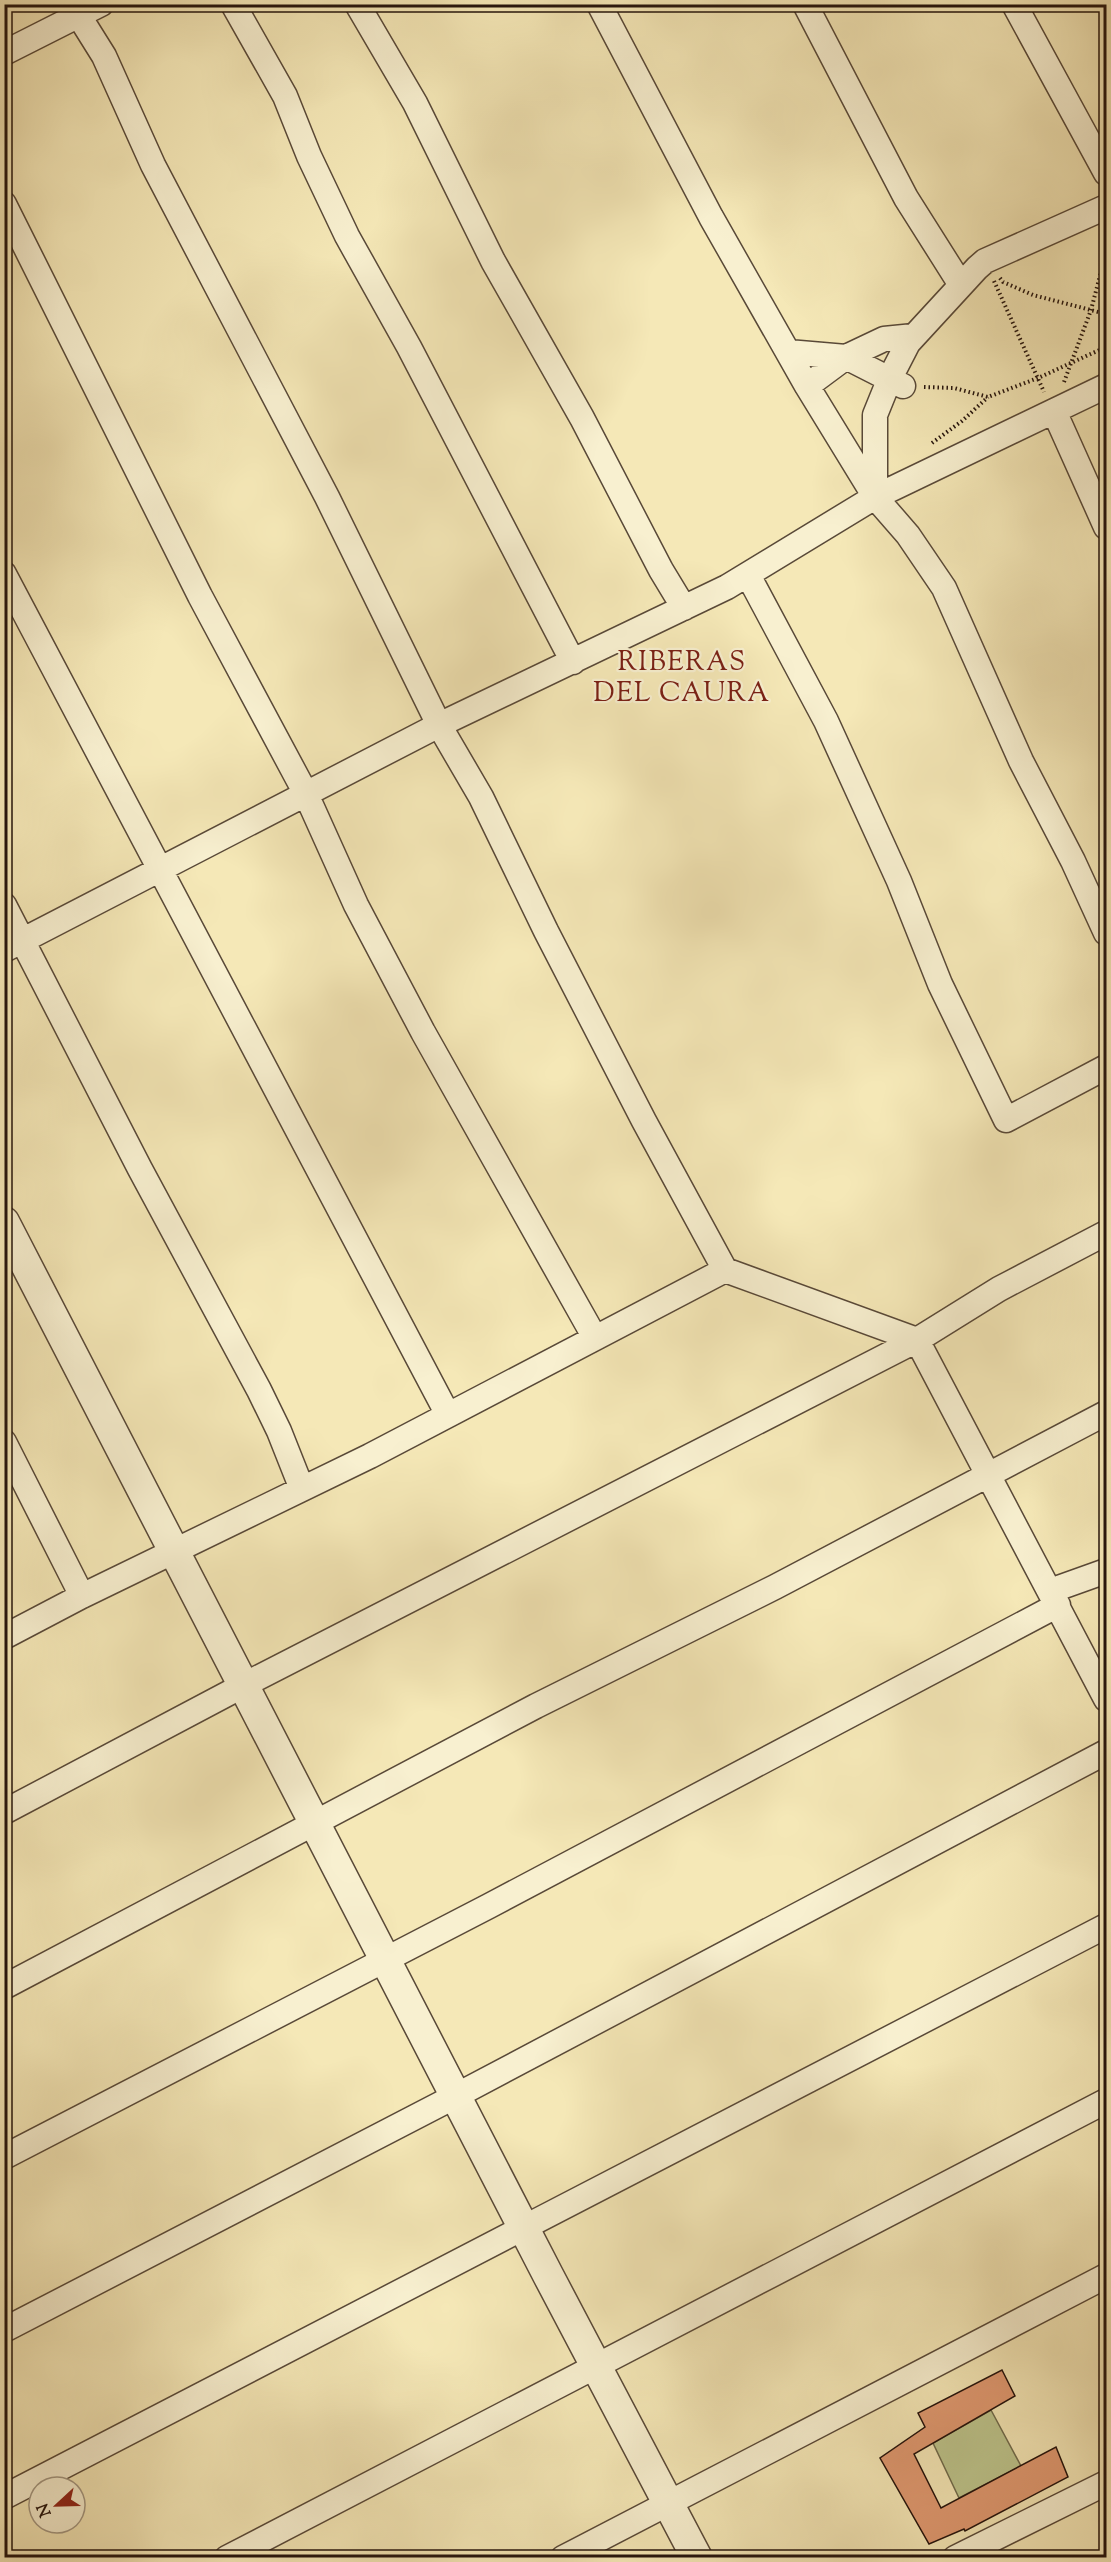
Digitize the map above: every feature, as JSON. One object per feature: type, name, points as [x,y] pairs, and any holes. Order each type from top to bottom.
[{"type":"street","points":[[4,52],[101,4]]},
{"type":"street","points":[[233,4],[285,96],[309,156],[347,236],[410,347],[573,662]]},
{"type":"street","points":[[357,4],[416,103],[493,261],[582,418],[661,570],[684,608]]},
{"type":"street","points":[[599,4],[711,217],[807,386],[875,497],[909,535],[944,588],[1022,761],[1107,933]]},
{"type":"street","points":[[805,4],[906,198],[961,285]]},
{"type":"street","points":[[1014,4],[1107,173]]},
{"type":"street","points":[[79,16],[104,56],[153,165],[327,497],[439,725],[481,797],[556,952],[644,1121],[726,1270],[917,1340],[1107,1699]]},
{"type":"street","points":[[4,204],[194,586],[306,794],[356,905],[406,1000],[595,1338]]},
{"type":"street","points":[[875,497],[875,415],[897,382],[908,343],[985,261],[1107,207]]},
{"type":"street","points":[[807,386],[846,357],[884,339],[914,336]]},
{"type":"street","points":[[788,352],[846,357],[897,382]]},
{"type":"street","points":[[14,945],[439,725],[573,662],[748,575],[875,497],[1107,386]]},
{"type":"street","points":[[1054,411],[1107,527]]},
{"type":"street","points":[[4,574],[448,1414]]},
{"type":"street","points":[[748,575],[826,721],[899,882],[940,984],[1006,1120],[1107,1067]]},
{"type":"street","points":[[4,905],[14,945],[140,1169],[259,1390],[279,1431],[302,1489]]},
{"type":"street","points":[[4,1222],[697,2558]]},
{"type":"street","points":[[4,1812],[244,1685],[917,1340],[999,1289],[1107,1233]]},
{"type":"street","points":[[4,1637],[82,1596],[302,1489],[726,1270]]},
{"type":"street","points":[[4,1987],[314,1821],[536,1706],[775,1587],[988,1473],[1107,1413]]},
{"type":"street","points":[[4,1442],[82,1596]]},
{"type":"street","points":[[4,2157],[386,1960],[1107,1571]]},
{"type":"street","points":[[4,2330],[456,2096],[1107,1752]]},
{"type":"street","points":[[4,2497],[1107,1926]]},
{"type":"street","points":[[227,2558],[1107,2101]]},
{"type":"street","points":[[563,2558],[1107,2276]]},
{"type":"street","points":[[956,2558],[1107,2483]]},
{"type":"path","points":[[1054,411],[1091,310],[1107,253]]},
{"type":"path","points":[[985,261],[1003,282],[1032,295],[1107,314]]},
{"type":"path","points":[[985,261],[1054,411]]},
{"type":"path","points":[[897,382],[954,388],[988,397],[1038,378],[1107,347]]},
{"type":"green space","points":[[991,2410],[1021,2466],[959,2498],[933,2443]]},
{"type":"building","points":[[1002,2370],[1015,2396],[914,2454],[941,2508],[1056,2447],[1068,2477],[965,2531],[964,2529],[929,2544],[880,2458],[925,2427],[918,2413]]},
{"type":"district","name":"RIBERAS DEL CAURA","points":[[682,676]]}]
